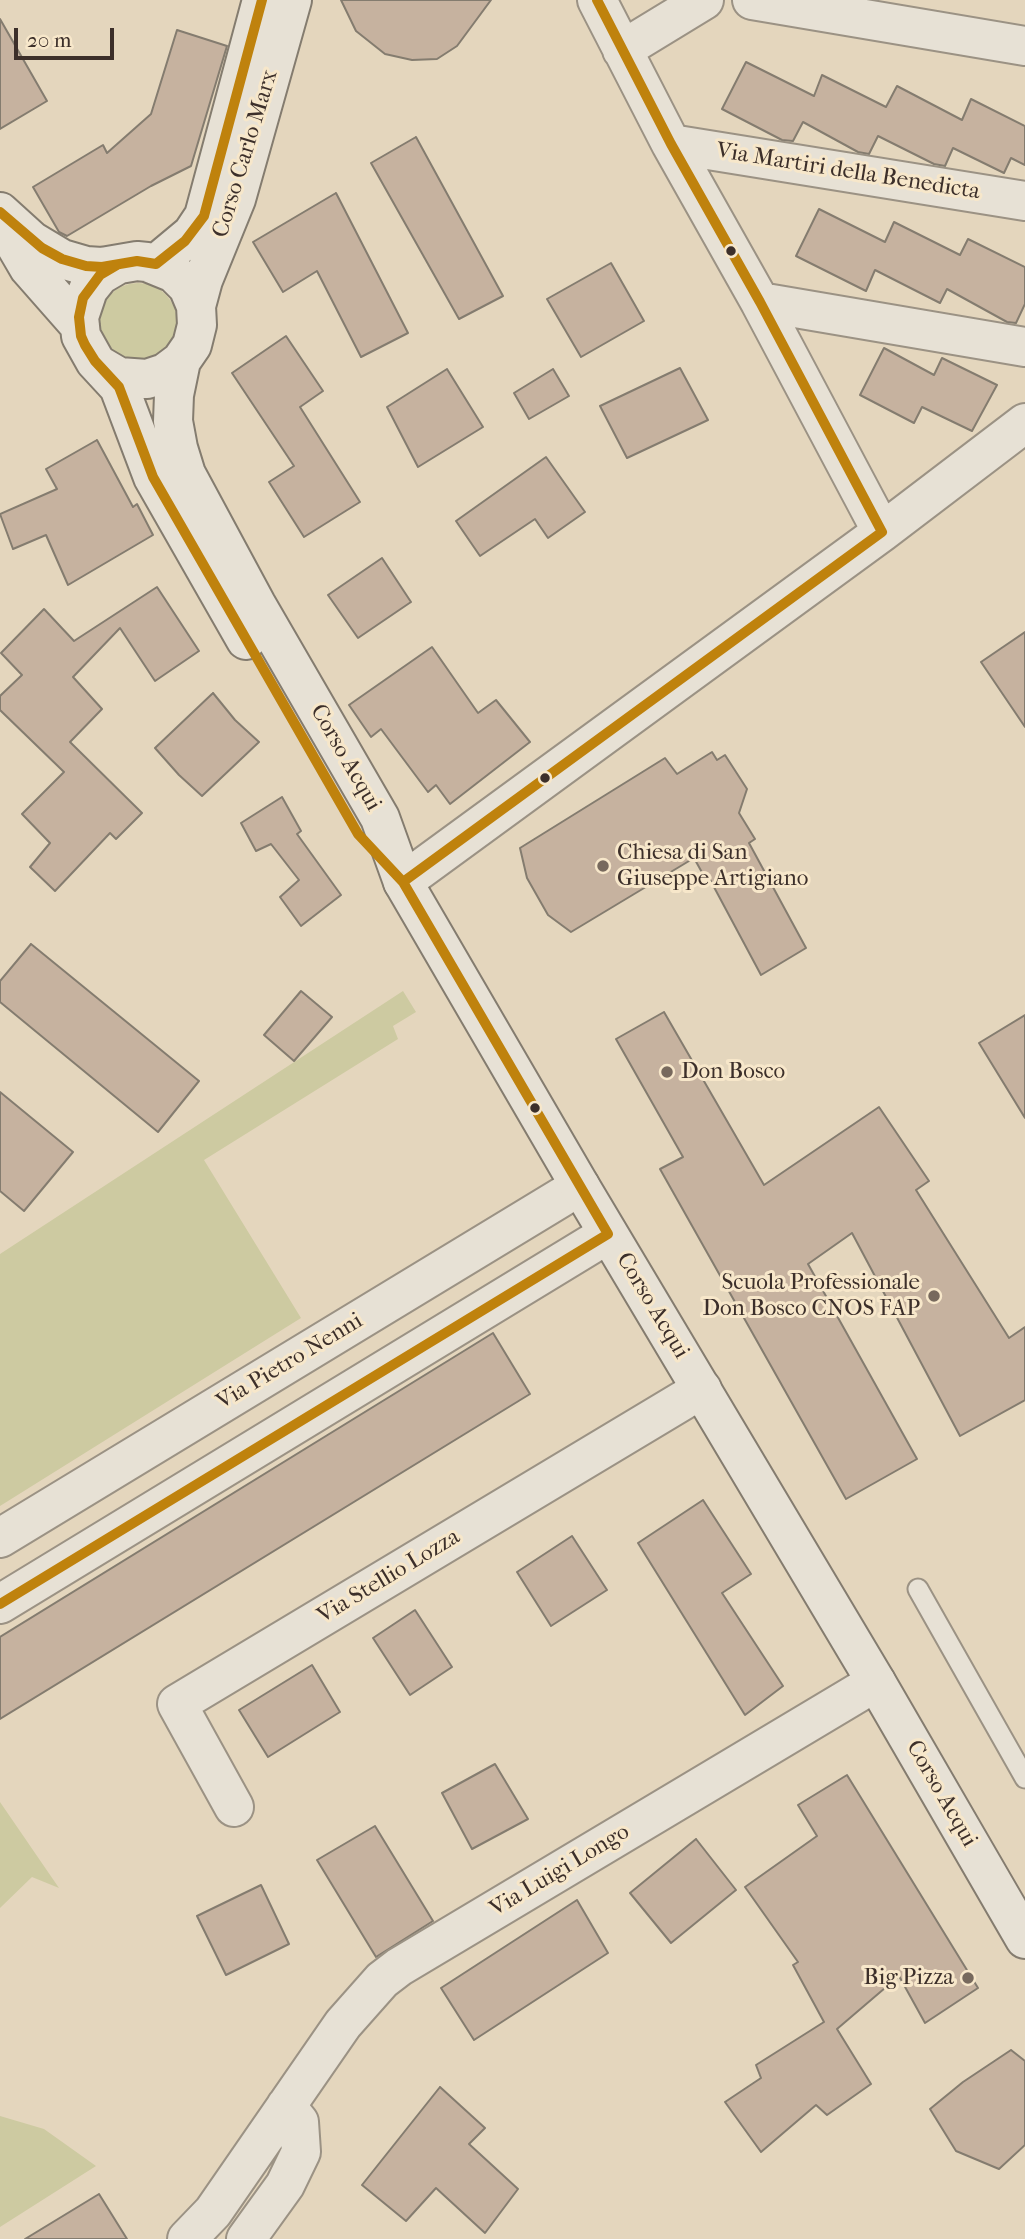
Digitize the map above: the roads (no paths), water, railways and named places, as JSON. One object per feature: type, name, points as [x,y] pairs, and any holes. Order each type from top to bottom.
[{"type":"street","name":"Corso Carlo Marx","points":[[156,264],[192,234],[204,216],[262,0]]},
{"type":"street","name":"Corso Carlo Marx","points":[[196,306],[203,280],[236,199],[292,0]]},
{"type":"street","points":[[597,0],[671,144],[760,302],[882,533]]},
{"type":"street","points":[[622,50],[704,0]]},
{"type":"street","points":[[756,0],[807,5],[1025,46]]},
{"type":"street","name":"Via Martiri della Benedicta","points":[[671,144],[1025,201]]},
{"type":"street","points":[[0,214],[51,254],[86,266],[137,261],[156,264],[174,273],[188,287],[197,316],[195,335],[181,361],[165,373],[147,379],[119,377],[102,367]]},
{"type":"street","points":[[0,214],[29,268],[80,326]]},
{"type":"street","points":[[117,265],[100,275],[88,290],[81,308],[81,336],[89,353],[119,387],[153,477],[358,834],[403,882],[882,533],[1025,423]]},
{"type":"street","points":[[760,302],[1025,347]]},
{"type":"street","name":"Corso Acqui","points":[[181,361],[174,395],[173,421],[181,461],[256,604],[380,818],[403,882],[1025,1939]]},
{"type":"street","name":"Via Pietro Nenni","points":[[0,1538],[580,1186]]},
{"type":"street","points":[[0,1604],[608,1234]]},
{"type":"street","name":"Via Stellio Lozza","points":[[234,1807],[177,1704],[702,1389]]},
{"type":"street","name":"Via Luigi Longo","points":[[187,2239],[213,2212],[343,2024],[382,1980],[399,1967],[876,1682]]},
{"type":"street","points":[[246,2239],[285,2185],[301,2152],[299,2122],[286,2106]]},
{"type":"lane","points":[[918,1589],[1025,1778]]},
{"type":"place","name":"Chiesa di San Giuseppe Artigiano","points":[[603,866]]},
{"type":"place","name":"Don Bosco","points":[[667,1072]]},
{"type":"place","name":"Scuola Professionale Don Bosco CNOS FAP","points":[[934,1296]]},
{"type":"place","name":"Big Pizza","points":[[968,1978]]}]
